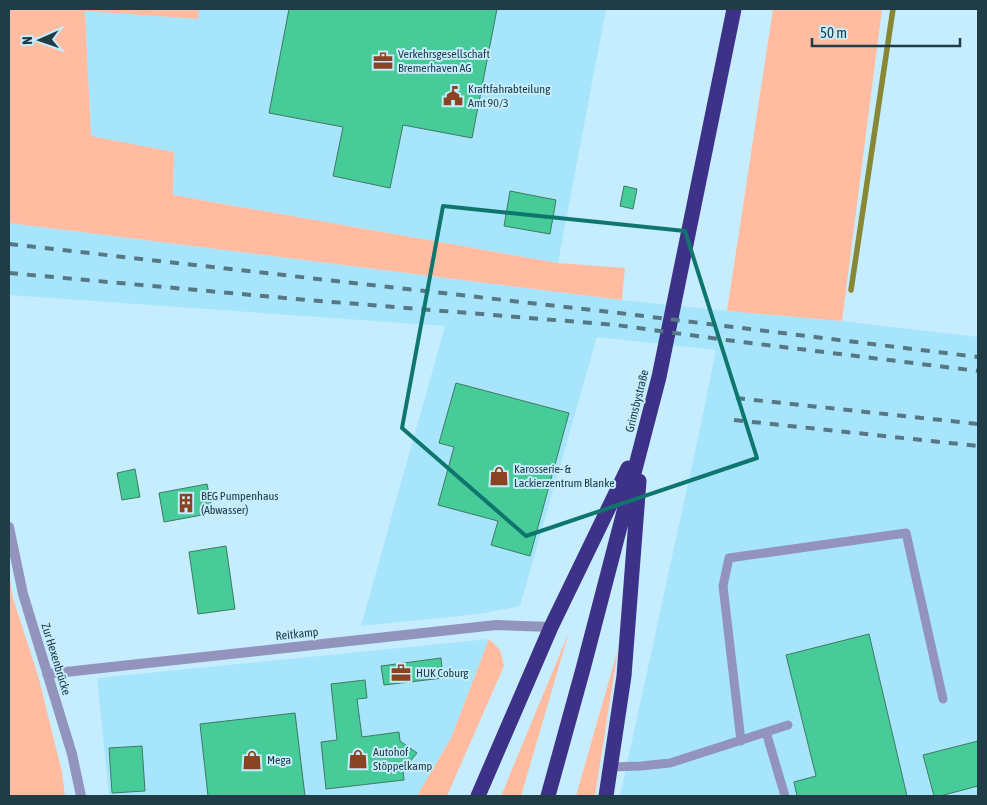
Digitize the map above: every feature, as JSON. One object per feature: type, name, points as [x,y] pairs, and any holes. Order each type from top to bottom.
[{"type":"highway","name":"Grimsbystraße","points":[[548,796],[583,669],[658,377],[734,9]]},
{"type":"highway","points":[[478,796],[550,628],[642,440]]},
{"type":"highway","points":[[606,796],[624,676],[642,440]]},
{"type":"street","name":"Zur Hexenbrücke","points":[[9,528],[23,594],[72,754],[81,796]]},
{"type":"street","name":"Reitkamp","points":[[47,674],[496,625],[550,628]]},
{"type":"lane","points":[[741,741],[723,586],[729,558],[906,533],[943,699]]},
{"type":"lane","points":[[611,767],[670,763],[788,725]]},
{"type":"lane","points":[[766,732],[785,796]]},
{"type":"highlighted area","points":[[443,206],[685,231],[757,458],[526,536],[402,428]]},
{"type":"shaded area","points":[[9,9],[199,9],[198,19],[85,11],[91,136],[174,152],[173,195],[558,263],[625,268],[622,300],[9,223]]},
{"type":"shaded area","points":[[199,9],[606,9],[558,263],[173,195],[174,152],[91,137],[85,10],[197,19]]},
{"type":"shaded area","points":[[773,9],[882,9],[842,321],[727,311]]},
{"type":"shaded area","points":[[9,223],[622,300],[842,321],[978,337],[978,796],[620,796],[716,350],[597,337],[520,606],[479,614],[361,626],[445,326],[9,295]]},
{"type":"shaded area","points":[[9,574],[13,598],[39,679],[62,772],[65,796],[9,796]]},
{"type":"shaded area","points":[[569,632],[521,796],[501,796]]},
{"type":"shaded area","points":[[489,639],[451,738],[417,796],[109,796],[97,678]]},
{"type":"shaded area","points":[[489,639],[500,650],[504,666],[447,796],[417,796],[451,738]]},
{"type":"shaded area","points":[[618,649],[595,796],[576,796]]},
{"type":"building","name":"Verkehrsgesellschaft Bremerhaven AG","points":[[289,9],[497,9],[472,138],[403,125],[390,188],[333,176],[343,127],[269,113]]},
{"type":"building","points":[[624,186],[637,189],[633,209],[620,206]]},
{"type":"building","points":[[510,191],[556,200],[550,234],[504,226]]},
{"type":"building","name":"Karosserie- & Lackierzentrum Blanke","points":[[456,383],[569,413],[530,556],[491,545],[498,521],[438,505],[454,447],[439,443]]},
{"type":"building","points":[[135,469],[140,497],[122,500],[117,473]]},
{"type":"building","name":"BEG Pumpenhaus (Abwasser)","points":[[207,484],[213,513],[164,522],[159,493]]},
{"type":"building","points":[[226,546],[235,609],[198,614],[189,552]]},
{"type":"building","points":[[869,634],[907,796],[797,796],[794,782],[816,776],[786,655]]},
{"type":"building","points":[[441,658],[443,678],[384,685],[381,666]]},
{"type":"building","points":[[365,680],[367,698],[357,699],[362,737],[399,732],[400,741],[417,753],[403,770],[404,780],[326,789],[321,742],[337,740],[331,684]]},
{"type":"building","name":"Mega","points":[[295,713],[305,796],[208,796],[200,724]]},
{"type":"building","points":[[978,741],[978,786],[934,796],[923,755]]},
{"type":"building","points":[[142,746],[145,791],[112,793],[109,748]]},
{"type":"waterway","points":[[851,290],[893,9]]},
{"type":"railway","points":[[9,244],[619,313],[978,357]]},
{"type":"railway","points":[[9,273],[616,325],[978,371]]},
{"type":"railway","points":[[736,398],[978,424]]},
{"type":"railway","points":[[734,420],[978,446]]},
{"type":"place","name":"Verkehrsgesellschaft Bremerhaven AG","points":[[383,61]]},
{"type":"place","name":"Kraftfahrabteilung Amt 90/3","points":[[453,96]]},
{"type":"place","name":"Karosserie- & Lackierzentrum Blanke","points":[[499,476]]},
{"type":"place","name":"BEG Pumpenhaus (Abwasser)","points":[[186,503]]},
{"type":"place","name":"HUK Coburg","points":[[401,673]]},
{"type":"place","name":"Autohof Stöppelkamp","points":[[358,759]]},
{"type":"place","name":"Mega","points":[[252,760]]}]
